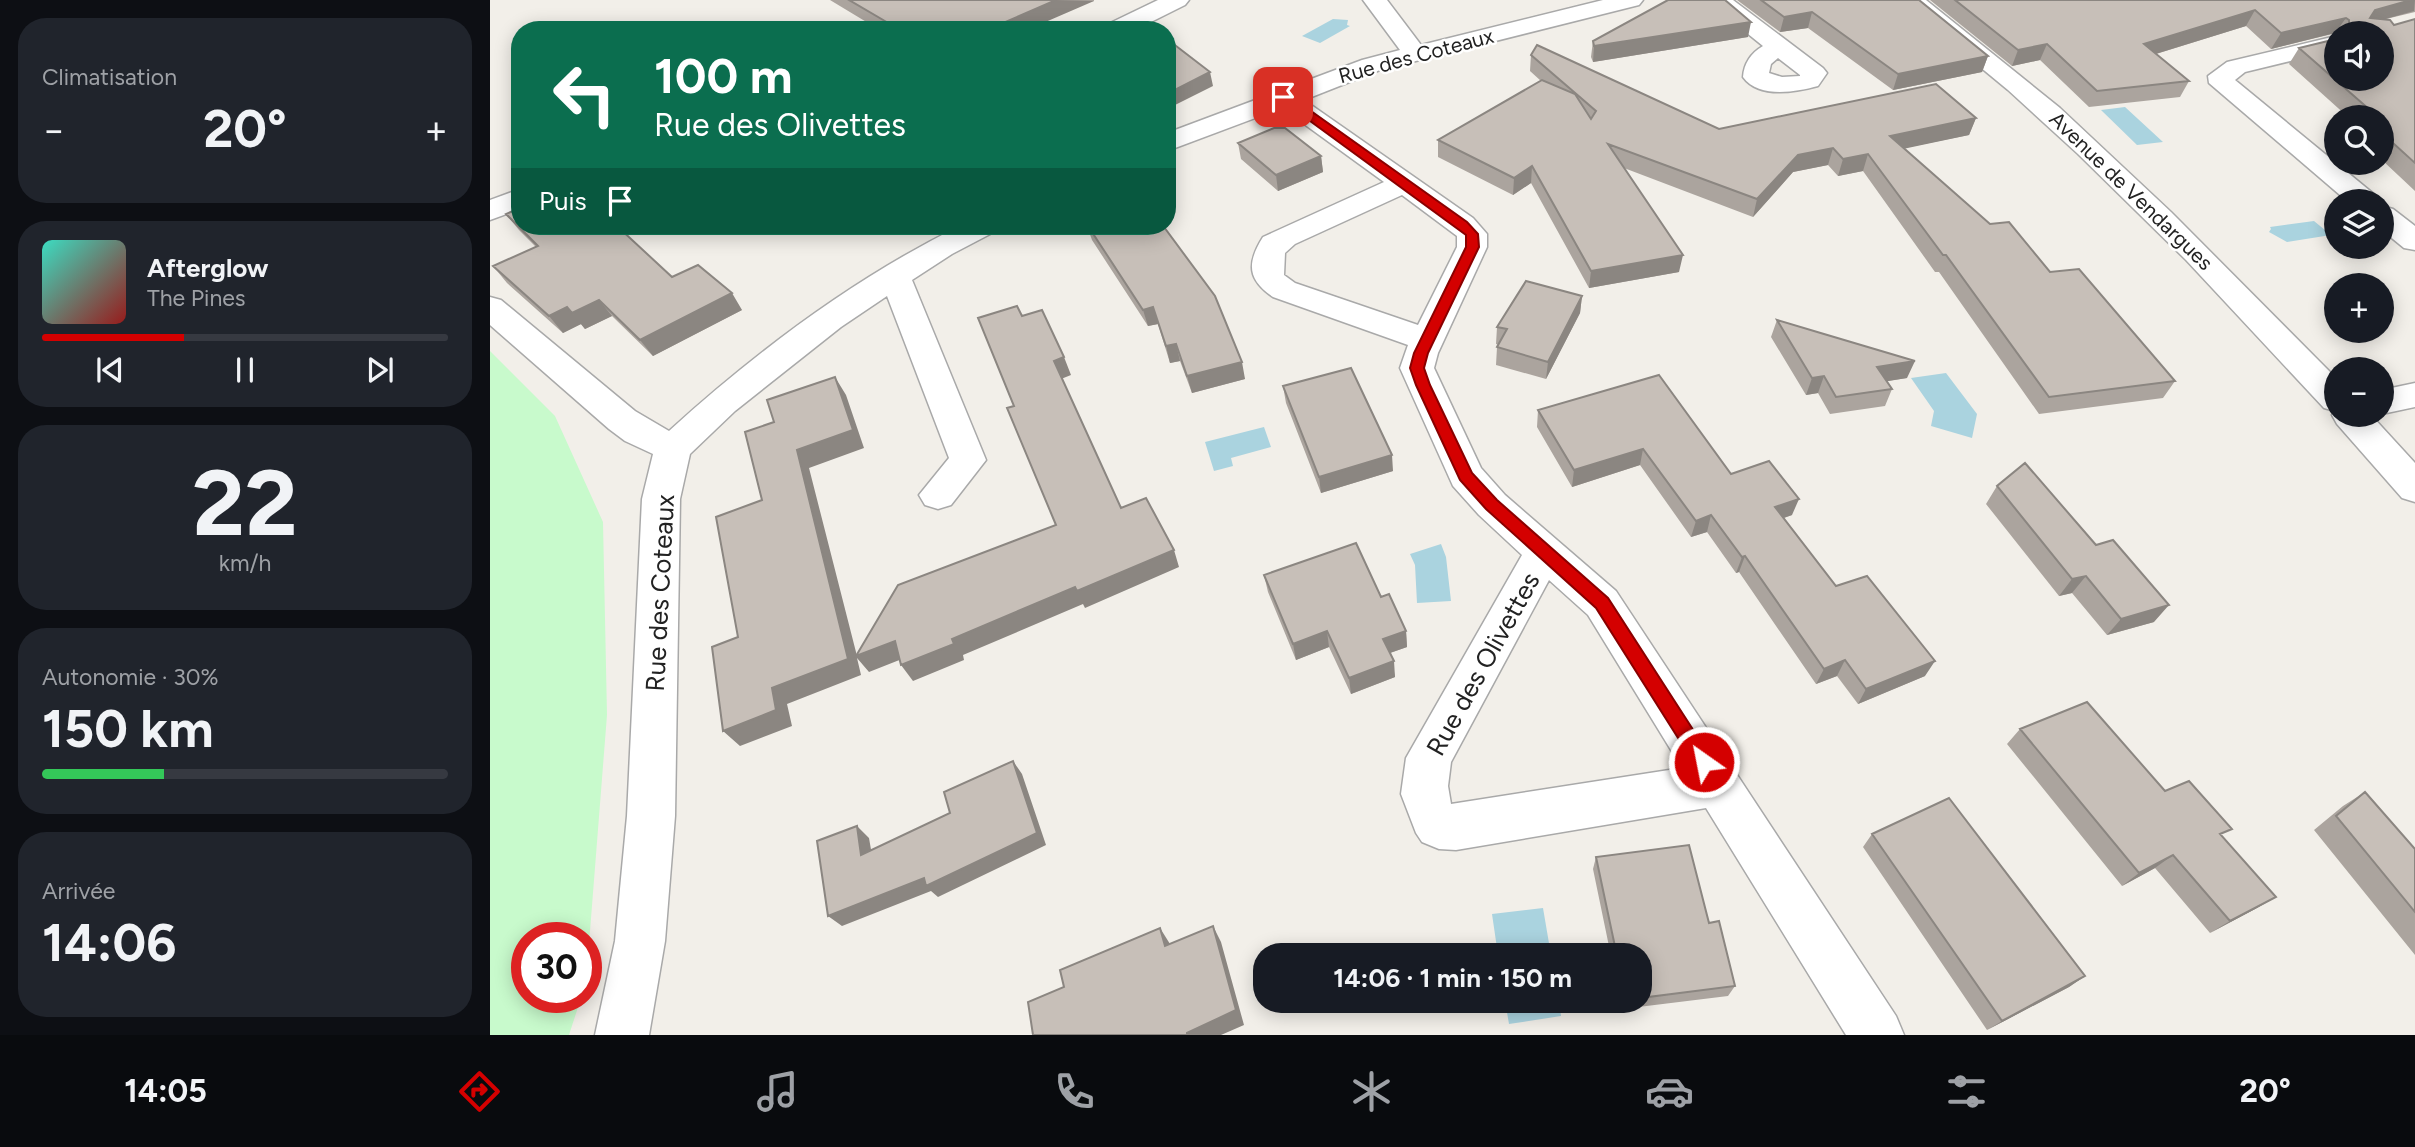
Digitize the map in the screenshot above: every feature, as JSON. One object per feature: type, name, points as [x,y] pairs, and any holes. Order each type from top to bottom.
[{"type":"street","points":[[1134,21],[1177,0]]},
{"type":"street","points":[[1375,0],[1415,54]]},
{"type":"street","name":"Rue des Coteaux","points":[[1176,139],[1371,65],[1631,0]]},
{"type":"street","points":[[1717,0],[1779,48]]},
{"type":"street","name":"Avenue de Vendargues","points":[[1911,0],[2049,113],[2143,199],[2237,292],[2324,386]]},
{"type":"street","points":[[2324,46],[2236,67],[2221,76],[2222,83],[2350,189]]},
{"type":"street","name":"Rue des Olivettes","points":[[1283,97],[1472,234],[1472,247],[1417,368],[1466,476],[1492,505],[1602,603],[1877,1035]]},
{"type":"street","points":[[1405,183],[1284,237],[1274,244],[1267,272],[1268,279],[1284,290],[1428,340]]},
{"type":"street","points":[[490,211],[511,202]]},
{"type":"street","points":[[2394,224],[2415,241]]},
{"type":"street","points":[[490,308],[622,420],[638,432],[673,448],[723,402],[829,319],[941,247],[965,235]]},
{"type":"street","points":[[895,276],[968,460],[938,495]]},
{"type":"street","points":[[2394,399],[2415,395]]},
{"type":"street","points":[[2361,427],[2415,488]]},
{"type":"street","name":"Rue des Coteaux","points":[[622,1035],[640,941],[650,830],[661,499],[673,448]]},
{"type":"street","name":"Rue des Olivettes","points":[[1545,551],[1429,758],[1424,797],[1427,811],[1439,826],[1456,827],[1718,784]]},
{"type":"green space","points":[[490,351],[555,416],[603,522],[607,715],[591,922],[511,922],[511,1013],[576,1013],[569,1035],[490,1035]]},
{"type":"water","points":[[1333,19],[1348,20],[1347,25],[1350,26],[1320,43],[1302,36]]},
{"type":"water","points":[[2125,107],[2163,142],[2137,145],[2101,110]]},
{"type":"water","points":[[2314,221],[2324,229],[2324,236],[2287,242],[2269,232],[2270,227]]},
{"type":"water","points":[[1946,373],[1977,414],[1972,438],[1931,426],[1934,411],[1911,378]]},
{"type":"water","points":[[1264,427],[1271,447],[1231,458],[1233,466],[1214,471],[1205,442]]},
{"type":"water","points":[[1441,544],[1446,557],[1451,601],[1417,603],[1415,565],[1410,554]]},
{"type":"water","points":[[1543,908],[1549,943],[1496,943],[1492,914]]},
{"type":"water","points":[[1507,1013],[1561,1013],[1561,1016],[1509,1024]]},
{"type":"building","points":[[849,0],[1056,0],[1008,21],[885,21]]},
{"type":"building","points":[[1668,0],[1725,0],[1751,22],[1594,46],[1593,41]]},
{"type":"building","points":[[1761,0],[1919,0],[1988,56],[1898,74],[1812,12],[1784,17]]},
{"type":"building","points":[[1955,0],[2411,0],[2375,10],[2370,18],[2391,21],[2349,21],[2346,18],[2281,33],[2255,10],[2144,44],[2189,81],[2097,91],[2047,44],[2018,50]]},
{"type":"building","points":[[2415,19],[2415,163],[2394,144],[2394,105],[2364,105],[2348,91],[2394,91],[2394,25]]},
{"type":"building","points":[[2324,42],[2324,70],[2299,48]]},
{"type":"building","points":[[1537,45],[1719,129],[1936,84],[1976,118],[1890,136],[1990,224],[2009,222],[2050,272],[2079,269],[2175,381],[2049,397],[1946,255],[1943,255],[1868,154],[1843,159],[1833,148],[1798,155],[1757,199],[1608,144],[1683,255],[1591,271],[1532,166],[1514,178],[1438,140],[1542,80],[1575,94],[1591,119],[1596,111],[1531,55]]},
{"type":"building","points":[[1176,46],[1210,72],[1176,89]]},
{"type":"building","points":[[1274,128],[1285,128],[1321,156],[1276,175],[1238,143]]},
{"type":"building","points":[[527,235],[627,235],[672,277],[698,265],[732,293],[640,340],[599,300],[572,313],[567,307],[549,316],[493,266],[538,246]]},
{"type":"building","points":[[1094,235],[1170,235],[1215,296],[1242,362],[1187,376],[1176,344],[1166,346],[1153,307],[1143,310]]},
{"type":"building","points":[[1526,281],[1582,296],[1548,362],[1497,347],[1507,329],[1497,327]]},
{"type":"building","points":[[1017,306],[1022,316],[1042,310],[1064,357],[1054,361],[1121,508],[1146,498],[1174,550],[1077,591],[1075,587],[952,639],[954,644],[901,665],[895,641],[856,656],[898,585],[1056,525],[1007,408],[1014,406],[978,318]]},
{"type":"building","points":[[1777,320],[1915,361],[1877,367],[1892,389],[1836,397],[1824,376],[1812,378]]},
{"type":"building","points":[[1351,368],[1392,455],[1319,477],[1283,386]]},
{"type":"building","points":[[1659,375],[1731,474],[1769,461],[1799,499],[1775,507],[1836,586],[1867,576],[1935,661],[1866,689],[1845,660],[1824,669],[1745,556],[1742,557],[1711,515],[1696,521],[1643,449],[1574,470],[1538,410]]},
{"type":"building","points":[[835,377],[853,430],[797,450],[848,659],[772,688],[776,710],[723,731],[712,647],[738,637],[716,517],[762,500],[745,432],[774,422],[767,400]]},
{"type":"building","points":[[2025,463],[2096,545],[2113,540],[2169,605],[2121,619],[2086,576],[2072,579],[1997,486]]},
{"type":"building","points":[[1356,543],[1381,597],[1389,594],[1406,631],[1383,639],[1394,661],[1349,678],[1327,631],[1293,644],[1264,575]]},
{"type":"building","points":[[2087,702],[2165,791],[2189,781],[2232,829],[2220,834],[2276,897],[2230,921],[2173,855],[2139,873],[2020,729]]},
{"type":"building","points":[[1013,761],[1037,833],[926,886],[924,878],[828,916],[817,841],[857,826],[861,855],[950,813],[944,792]]},
{"type":"building","points":[[2365,792],[2415,849],[2415,912],[2336,816]]},
{"type":"building","points":[[1949,798],[2085,976],[2002,1021],[1872,834]]},
{"type":"building","points":[[1689,845],[1709,923],[1719,921],[1735,986],[1652,996],[1652,943],[1614,943],[1596,857]]},
{"type":"building","points":[[1213,926],[1236,1010],[1187,1035],[1033,1035],[1028,1002],[1064,987],[1060,970],[1160,928],[1165,946]]},
{"type":"route","points":[[1283,97],[1462,224],[1472,234],[1472,247],[1421,353],[1417,368],[1423,385],[1466,476],[1492,505],[1602,603],[1704,762]]}]
